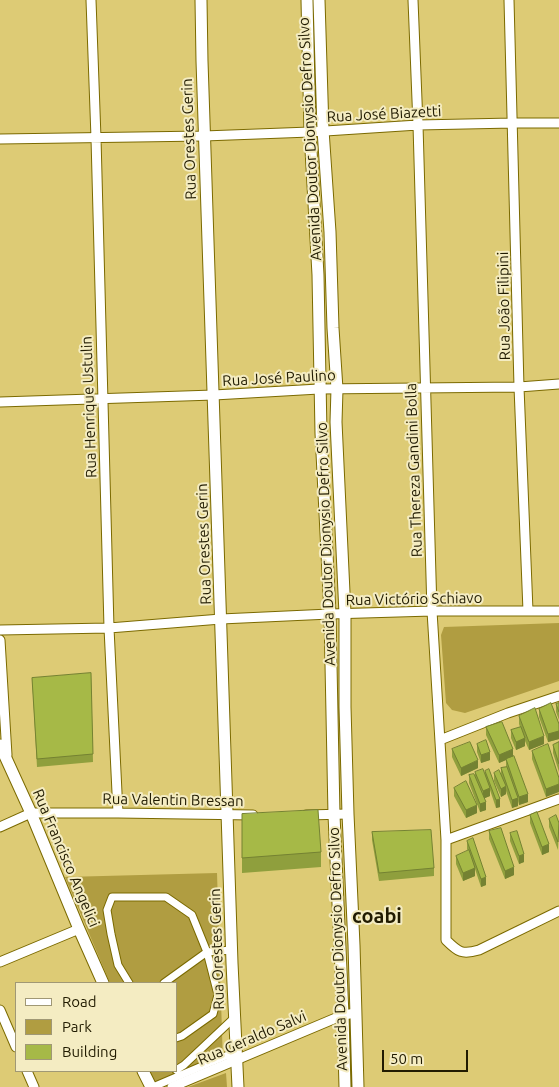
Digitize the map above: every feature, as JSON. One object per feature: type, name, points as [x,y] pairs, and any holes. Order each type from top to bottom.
[{"type":"street","name":"Rua Henrique Ustulin","points":[[91,0],[109,628],[118,813]]},
{"type":"street","name":"Rua Orestes Gerin","points":[[201,0],[204,136],[228,815],[234,1055],[238,1087]]},
{"type":"street","name":"Avenida Doutor Dionysio Defro Silvo","points":[[307,0],[310,132],[318,275],[319,389],[330,614],[334,815],[345,1087]]},
{"type":"street","name":"Avenida Doutor Dionysio Defro Silvo","points":[[319,0],[323,130],[330,232],[345,614],[345,707],[358,1087]]},
{"type":"street","name":"Rua Thereza Gandini Bolla","points":[[412,0],[418,125],[432,611],[446,840],[446,940],[455,949],[468,953],[479,950],[559,911]]},
{"type":"street","name":"Rua João Filipini","points":[[509,0],[528,611]]},
{"type":"street","name":"Rua José Biazetti","points":[[0,139],[204,136],[418,125],[513,122],[559,123]]},
{"type":"street","name":"Rua José Paulino","points":[[0,402],[214,395],[319,389],[520,387],[559,384]]},
{"type":"street","name":"Rua Victório Schiavo","points":[[0,630],[109,628],[221,619],[330,614],[432,611],[559,612]]},
{"type":"street","points":[[0,640],[7,760]]},
{"type":"street","points":[[440,740],[508,713],[559,696]]},
{"type":"street","name":"Rua Francisco Angelici","points":[[0,745],[103,982]]},
{"type":"street","points":[[446,840],[559,799]]},
{"type":"street","name":"Rua Valentin Bressan","points":[[0,827],[31,814],[266,815]]},
{"type":"street","points":[[296,815],[348,814]]},
{"type":"street","points":[[128,982],[118,965],[111,934],[107,910],[112,897],[166,897],[192,915],[207,952],[218,995],[213,1014],[178,1037]]},
{"type":"street","points":[[0,962],[79,929]]},
{"type":"street","points":[[165,982],[207,952],[232,950]]},
{"type":"street","points":[[0,1010],[15,1045]]},
{"type":"street","name":"Rua Geraldo Salvi","points":[[172,1087],[234,1055],[343,1015],[356,1013]]},
{"type":"street","points":[[178,1070],[234,1017]]},
{"type":"street","points":[[152,1087],[234,1055]]},
{"type":"street","points":[[27,1072],[34,1087]]},
{"type":"street","points":[[144,1072],[152,1087]]},
{"type":"street","points":[[152,1087],[174,1072]]},
{"type":"green space","points":[[559,623],[559,681],[465,713],[452,710],[446,703],[441,635],[444,627]]},
{"type":"green space","points":[[217,873],[223,1064],[164,1087],[154,1087],[147,1072],[178,1072],[178,982],[110,982],[65,877]]},
{"type":"green space","points":[[226,1073],[227,1087],[188,1087]]},
{"type":"building","points":[[91,673],[93,754],[37,759],[32,678]]},
{"type":"building","points":[[551,703],[559,724],[559,731],[548,734],[539,709]]},
{"type":"building","points":[[535,708],[544,736],[529,742],[519,716]]},
{"type":"building","points":[[502,722],[513,749],[499,755],[486,727]]},
{"type":"building","points":[[521,727],[525,738],[516,742],[511,730]]},
{"type":"building","points":[[486,740],[490,752],[481,755],[477,744]]},
{"type":"building","points":[[470,742],[478,760],[461,768],[452,749]]},
{"type":"building","points":[[559,742],[559,764],[553,745]]},
{"type":"building","points":[[548,744],[559,778],[559,784],[546,789],[532,751]]},
{"type":"building","points":[[514,756],[528,794],[519,797],[506,759]]},
{"type":"building","points":[[507,767],[518,798],[512,800],[501,768]]},
{"type":"building","points":[[483,769],[490,788],[483,791],[475,772]]},
{"type":"building","points":[[489,769],[500,799],[496,800],[485,771]]},
{"type":"building","points":[[499,770],[506,786],[501,789],[494,773]]},
{"type":"building","points":[[474,774],[486,802],[480,804],[469,775]]},
{"type":"building","points":[[466,781],[477,805],[466,810],[454,788]]},
{"type":"building","points":[[318,810],[321,852],[242,858],[242,814]]},
{"type":"building","points":[[537,812],[549,844],[542,847],[530,815]]},
{"type":"building","points":[[556,815],[559,823],[558,842],[549,819]]},
{"type":"building","points":[[501,828],[514,867],[505,871],[489,831]]},
{"type":"building","points":[[431,830],[434,868],[379,873],[372,832]]},
{"type":"building","points":[[517,831],[524,854],[519,856],[510,833]]},
{"type":"building","points":[[473,838],[486,877],[481,879],[467,841]]},
{"type":"building","points":[[469,850],[475,868],[463,873],[456,856]]},
{"type":"district","name":"coabi","points":[[377,916]]}]
